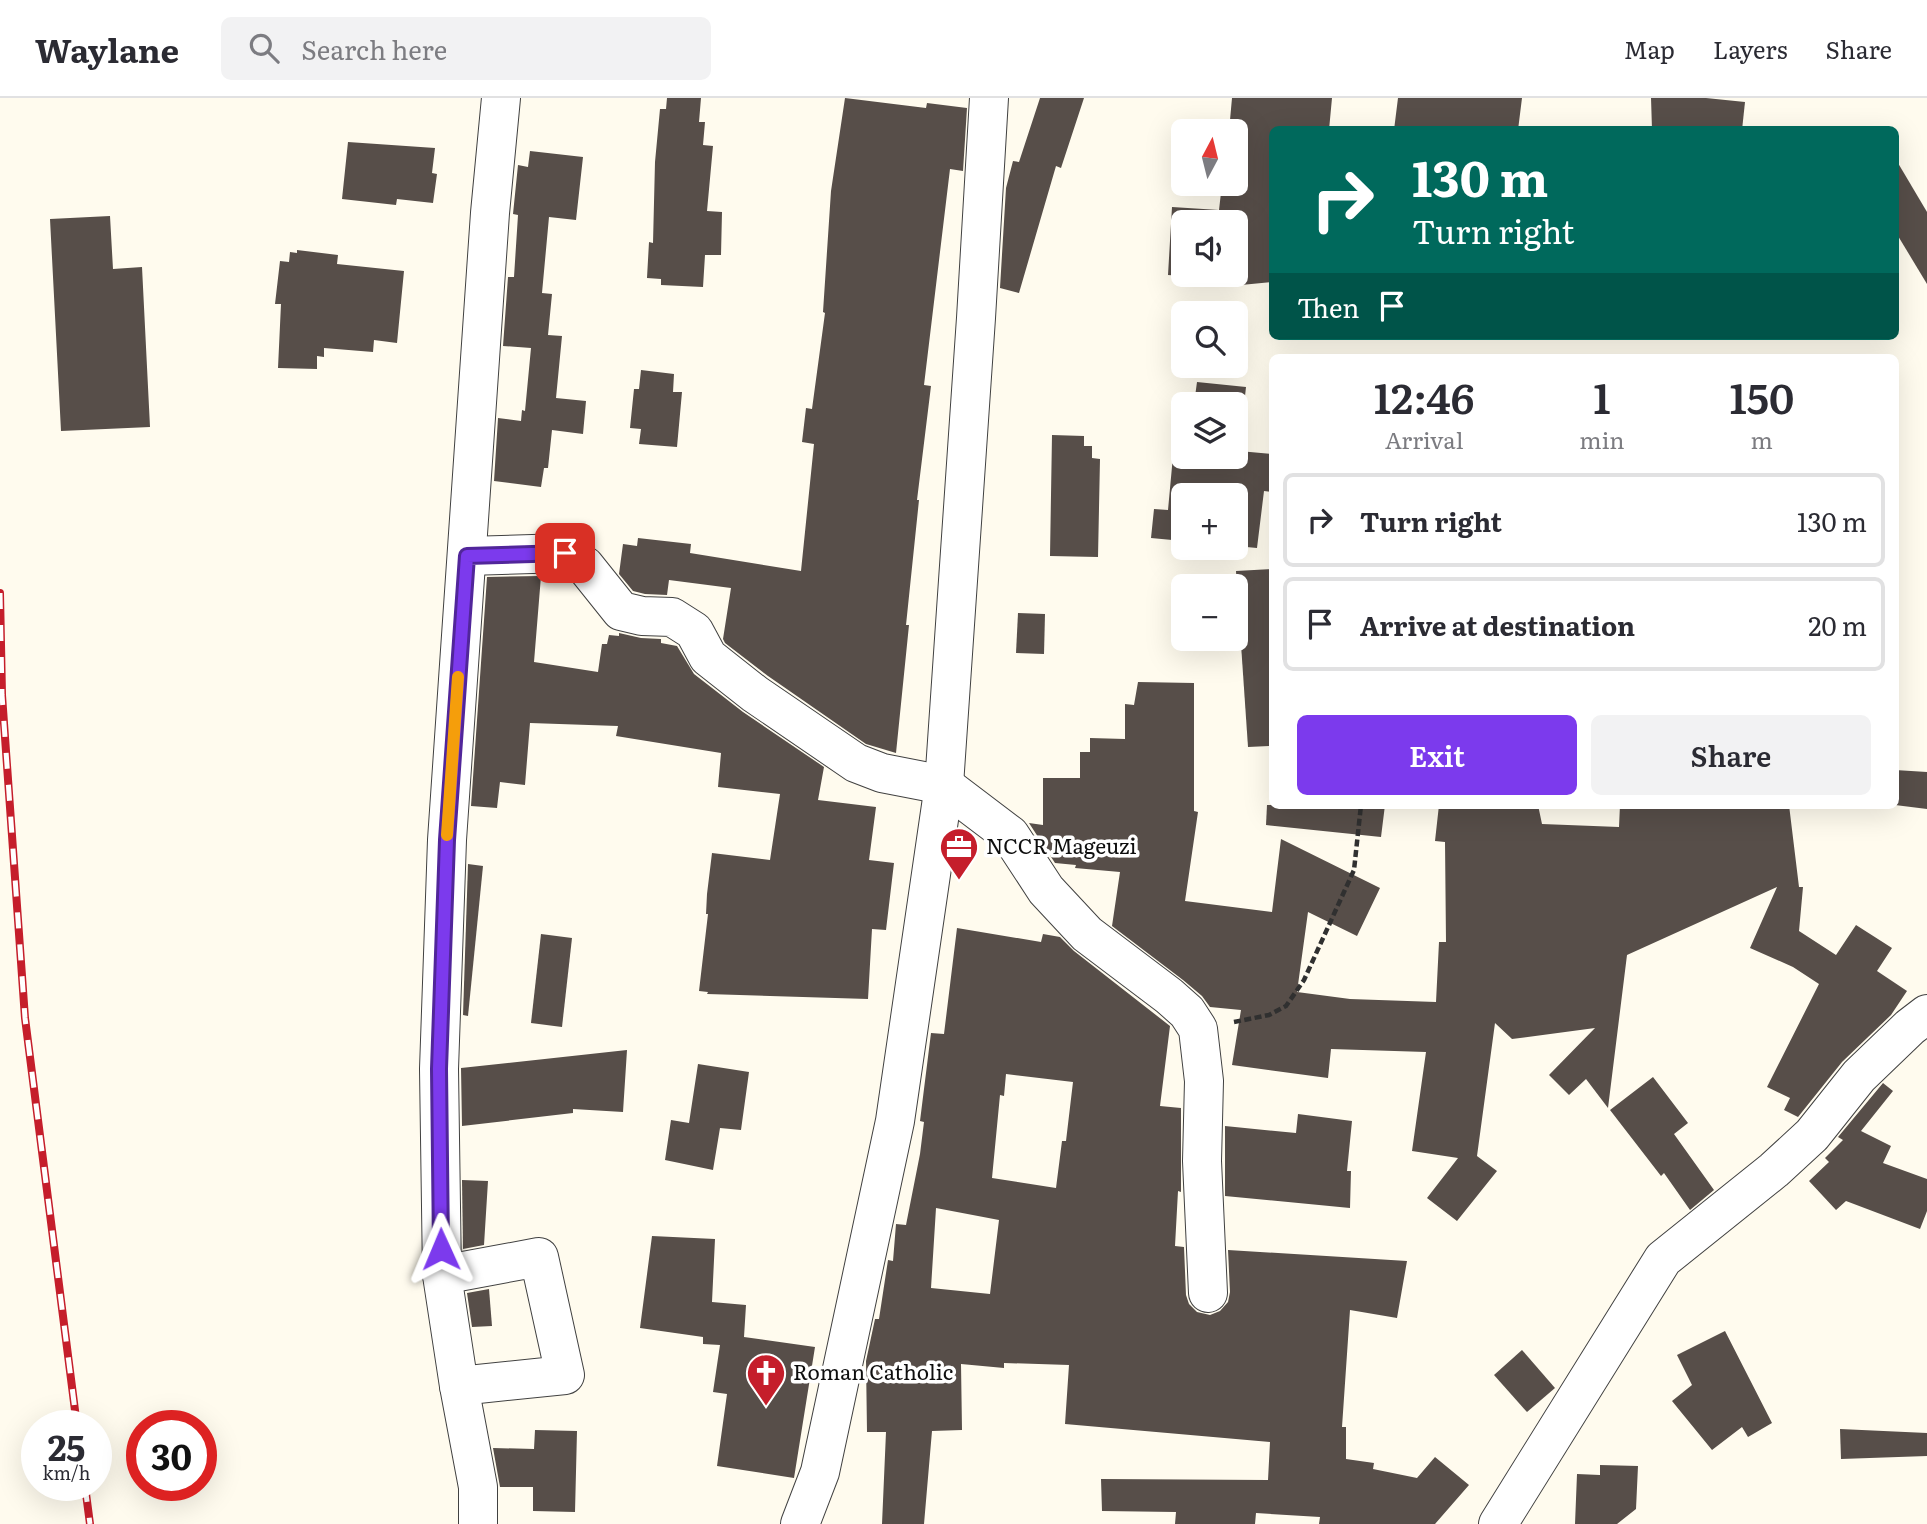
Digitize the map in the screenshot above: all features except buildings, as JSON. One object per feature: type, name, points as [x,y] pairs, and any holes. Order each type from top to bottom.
[{"type":"street","points":[[478,1524],[478,1486],[442,1275],[439,1069],[447,840],[500,98]]},
{"type":"street","points":[[800,1524],[820,1472],[895,1121],[944,785],[989,98]]},
{"type":"street","points":[[467,556],[565,553],[585,566],[621,611],[642,616],[672,617],[694,631],[708,657],[755,694],[856,763],[882,773],[944,785],[1010,835],[1046,890],[1087,934],[1169,996],[1187,1012],[1198,1029],[1203,1081],[1202,1161],[1208,1293]]},
{"type":"street","points":[[1498,1524],[1663,1259],[1774,1170],[1812,1135],[1859,1076],[1927,1014]]},
{"type":"street","points":[[442,1275],[539,1257],[565,1375],[459,1386]]},
{"type":"path","points":[[1198,1029],[1269,1015],[1286,1006],[1304,980],[1354,870],[1361,809]]},
{"type":"railway","points":[[0,593],[2,695],[25,1018],[75,1410]]},
{"type":"railway","points":[[87,1501],[90,1524]]},
{"type":"slow traffic","points":[[447,835],[458,677]]},
{"type":"place","name":"NCCR Mageuzi","points":[[959,881]]},
{"type":"place","name":"Roman Catholic","points":[[766,1407]]},
{"type":"route","points":[[441,1249],[439,1069],[447,840],[467,556],[565,553]]}]
